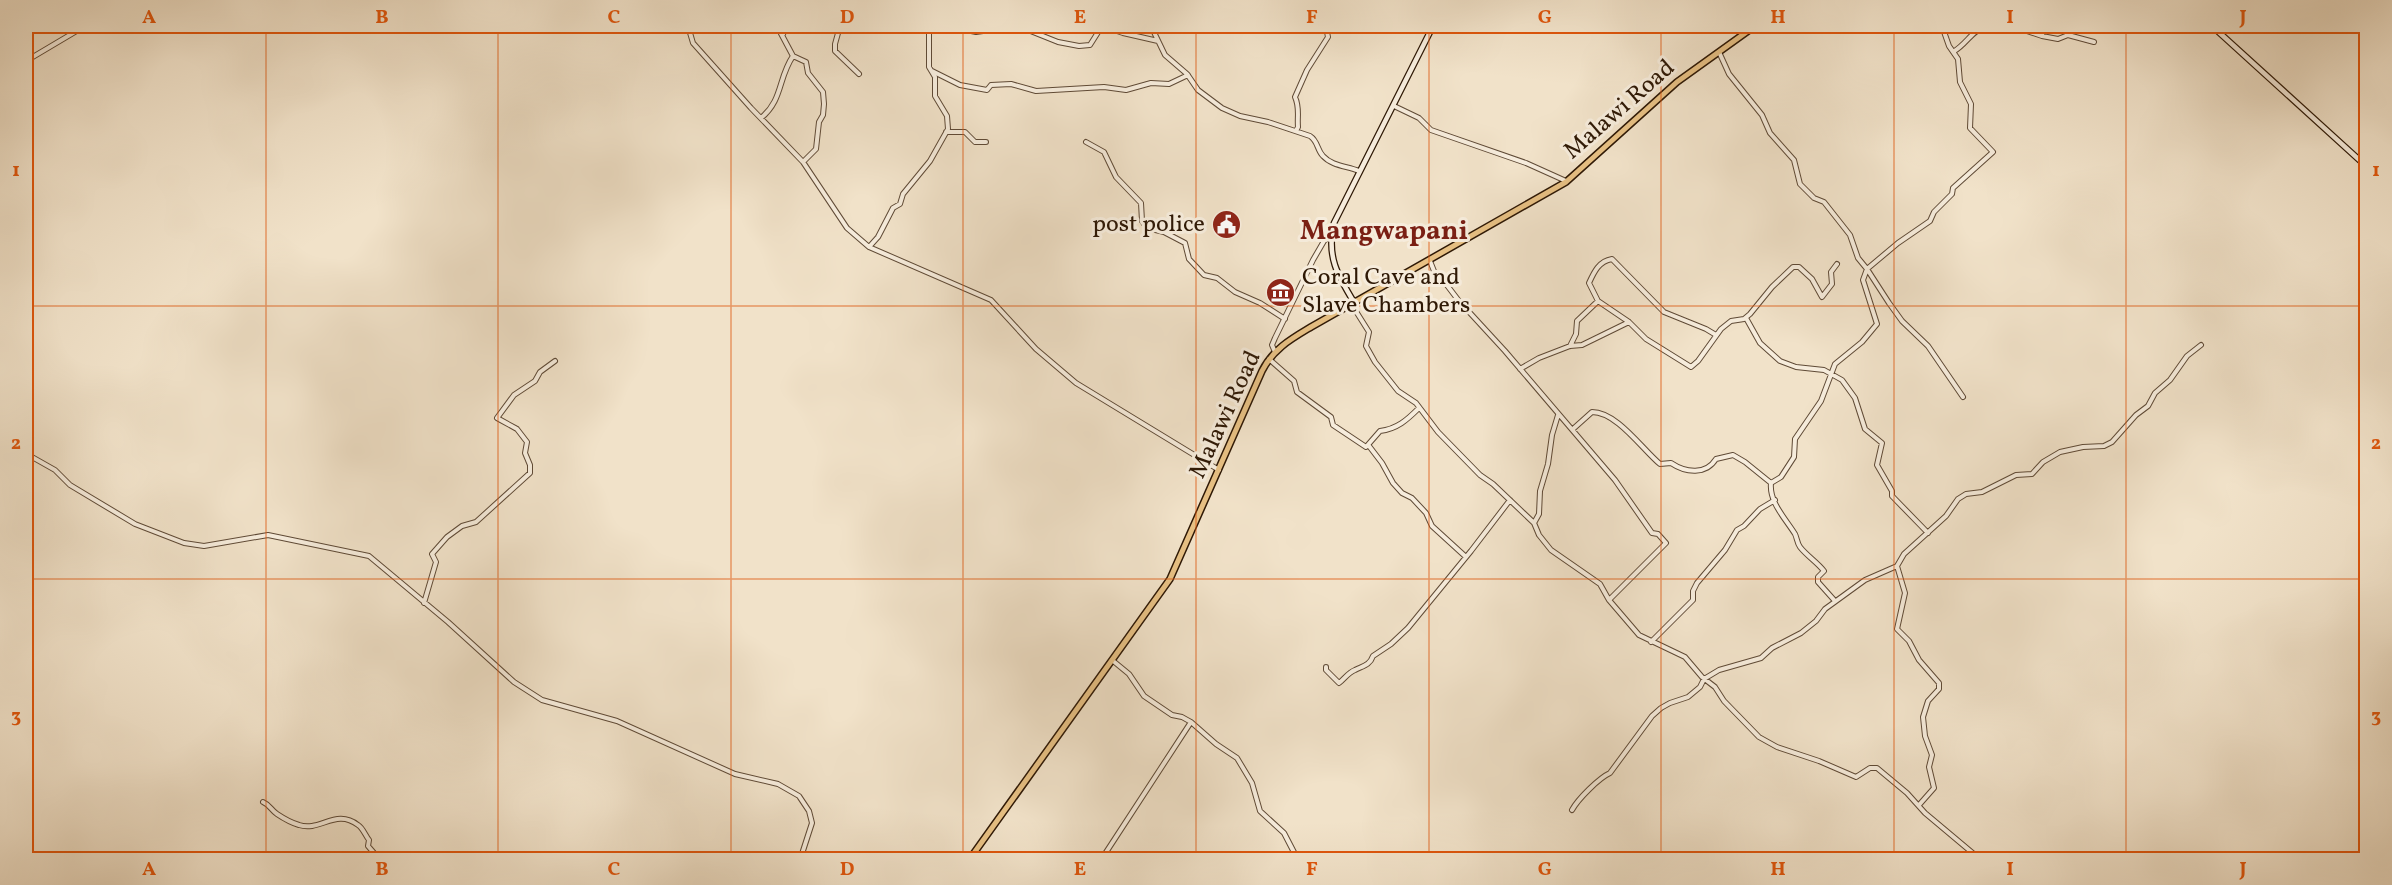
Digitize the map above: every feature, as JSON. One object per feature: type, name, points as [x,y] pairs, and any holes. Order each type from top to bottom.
[{"type":"main road","name":"Malawi Road","points":[[969,860],[1170,579],[1269,359],[1275,352],[1311,327],[1566,182],[1677,82],[1755,26]]},
{"type":"street","points":[[26,61],[85,26]]},
{"type":"street","points":[[688,26],[693,43],[803,162],[847,228],[869,247],[990,300],[1036,349],[1076,383],[1220,470]]},
{"type":"street","points":[[777,26],[793,56],[806,62],[808,73],[823,92],[824,104],[816,149],[803,162]]},
{"type":"street","points":[[783,34],[787,26]]},
{"type":"street","points":[[840,26],[834,44],[835,51],[859,74]]},
{"type":"street","points":[[869,247],[878,237],[893,208],[900,204],[903,194],[930,161],[946,132],[947,116],[935,96],[935,77],[929,67],[929,26]]},
{"type":"street","points":[[948,26],[976,32],[1018,26],[1058,42],[1079,46],[1090,45],[1102,26],[1159,41]]},
{"type":"street","points":[[1151,26],[1165,55],[1188,75],[1199,91],[1232,113],[1313,138],[1321,154],[1332,163],[1359,171]]},
{"type":"street","points":[[1296,131],[1299,107],[1295,97],[1307,70],[1328,37],[1327,32],[1330,26]]},
{"type":"street","points":[[1433,26],[1359,171],[1334,223],[1331,235],[1332,261],[1369,332],[1366,346],[1375,362],[1398,391],[1416,402],[1438,432],[1480,475],[1534,523],[1545,543],[1600,584],[1609,600],[1639,635],[1685,657],[1759,737],[1777,747],[1833,766],[1849,776],[1856,777],[1870,768],[1877,768],[1919,805],[1924,813],[1981,860]]},
{"type":"street","points":[[1771,483],[1781,477],[1794,458],[1795,439],[1821,401],[1830,373],[1840,358],[1862,342],[1877,324],[1863,280],[1867,269],[1930,220],[1934,212],[1952,194],[1953,188],[1993,152],[1970,129],[1971,104],[1960,82],[1958,59],[1942,26]]},
{"type":"street","points":[[1953,52],[1966,44],[1977,29],[1986,26]]},
{"type":"street","points":[[2012,26],[2042,36],[2058,39],[2068,35],[2094,42]]},
{"type":"street","points":[[2042,36],[2043,26]]},
{"type":"street","points":[[2212,26],[2367,166]]},
{"type":"street","points":[[1718,52],[1729,74],[1762,115],[1770,133],[1794,160],[1800,184],[1814,198],[1824,202],[1850,236],[1858,258],[1889,303],[1902,321],[1928,346],[1963,398]]},
{"type":"street","points":[[26,54],[32,57]]},
{"type":"street","points":[[761,118],[771,109],[778,97],[783,76],[793,56]]},
{"type":"street","points":[[932,71],[960,85],[987,90],[991,84],[1011,84],[1036,91],[1104,87],[1126,90],[1151,83],[1169,84],[1188,75]]},
{"type":"street","points":[[1394,106],[1419,118],[1431,130],[1526,163],[1566,182]]},
{"type":"street","points":[[946,132],[965,132],[975,142],[986,142]]},
{"type":"street","points":[[1086,142],[1104,152],[1116,177],[1141,203],[1142,221],[1147,228],[1164,232],[1185,243],[1189,258],[1204,275],[1217,278],[1235,292],[1260,303],[1286,319]]},
{"type":"street","points":[[1275,352],[1272,345],[1313,260],[1324,240],[1331,235]]},
{"type":"street","points":[[1716,335],[1706,328],[1664,312],[1612,259],[1602,262],[1593,272],[1589,283],[1598,301],[1629,322],[1646,339],[1690,366],[1698,362],[1716,335],[1731,321],[1746,318],[1753,312],[1772,287],[1794,266],[1806,272],[1822,297],[1832,284],[1831,272],[1837,264]]},
{"type":"street","points":[[1430,261],[1436,276],[1443,280],[1459,302],[1558,415],[1573,429],[1616,480],[1652,532],[1658,534],[1666,543],[1609,600]]},
{"type":"street","points":[[1570,346],[1576,334],[1577,321],[1598,301]]},
{"type":"street","points":[[1746,318],[1760,343],[1780,361],[1796,367],[1830,373],[1847,384],[1861,414],[1865,429],[1882,443],[1877,465],[1892,491],[1892,496],[1928,533]]},
{"type":"street","points":[[1520,369],[1539,358],[1570,346],[1582,345],[1629,322]]},
{"type":"street","points":[[1572,810],[1575,803],[1603,776],[1610,773],[1652,716],[1670,703],[1688,698],[1700,687],[1704,679],[1725,667],[1761,658],[1772,648],[1801,633],[1836,601],[1865,580],[1897,567],[1904,554],[1946,516],[1958,498],[1966,494],[1982,492],[2016,475],[2032,474],[2043,462],[2060,452],[2104,446],[2112,442],[2136,415],[2148,406],[2155,393],[2170,380],[2187,356],[2200,345]]},
{"type":"street","points":[[1269,359],[1294,381],[1297,392],[1331,417],[1333,425],[1366,447],[1369,446],[1393,483],[1406,496],[1412,498],[1426,513],[1432,526],[1466,557]]},
{"type":"street","points":[[424,603],[436,562],[432,554],[447,537],[462,526],[476,522],[530,473],[530,465],[525,453],[527,442],[517,429],[497,417],[514,395],[536,381],[540,372],[555,361]]},
{"type":"street","points":[[1369,446],[1374,435],[1401,425],[1419,408]]},
{"type":"street","points":[[1573,429],[1592,412],[1600,412],[1612,417],[1660,465],[1671,463],[1678,468],[1698,472],[1711,467],[1716,459],[1733,455],[1745,462],[1771,483],[1772,495],[1779,512],[1801,548],[1813,557],[1824,571],[1818,577],[1818,582],[1836,601]]},
{"type":"street","points":[[1534,523],[1539,514],[1540,490],[1558,415]]},
{"type":"street","points":[[26,456],[55,470],[70,485],[125,519],[184,543],[204,546],[268,535],[369,556],[514,682],[542,700],[616,721],[729,771],[778,784],[799,796],[809,811],[812,823],[800,860]]},
{"type":"street","points":[[1326,668],[1340,683],[1353,670],[1362,668],[1372,660],[1373,656],[1391,644],[1408,628],[1510,500]]},
{"type":"street","points":[[1651,642],[1693,600],[1693,591],[1697,583],[1725,550],[1737,530],[1760,509],[1775,500]]},
{"type":"street","points":[[1897,567],[1905,593],[1898,629],[1909,641],[1918,660],[1939,683],[1939,689],[1928,701],[1923,717],[1925,736],[1932,754],[1929,767],[1934,788],[1919,805]]},
{"type":"street","points":[[1112,660],[1129,674],[1144,696],[1172,715],[1191,722],[1216,744],[1237,758],[1252,783],[1260,811],[1284,833],[1298,860]]},
{"type":"street","points":[[1101,860],[1191,722]]},
{"type":"street","points":[[263,802],[270,805],[278,815],[310,828],[326,820],[351,820],[361,827],[369,840],[368,846],[380,860]]},
{"type":"place","name":"post police","points":[[1226,225]]},
{"type":"place","name":"Coral Cave and Slave Chambers","points":[[1281,292]]},
{"type":"district","name":"Mangwapani","points":[[1384,232]]}]
